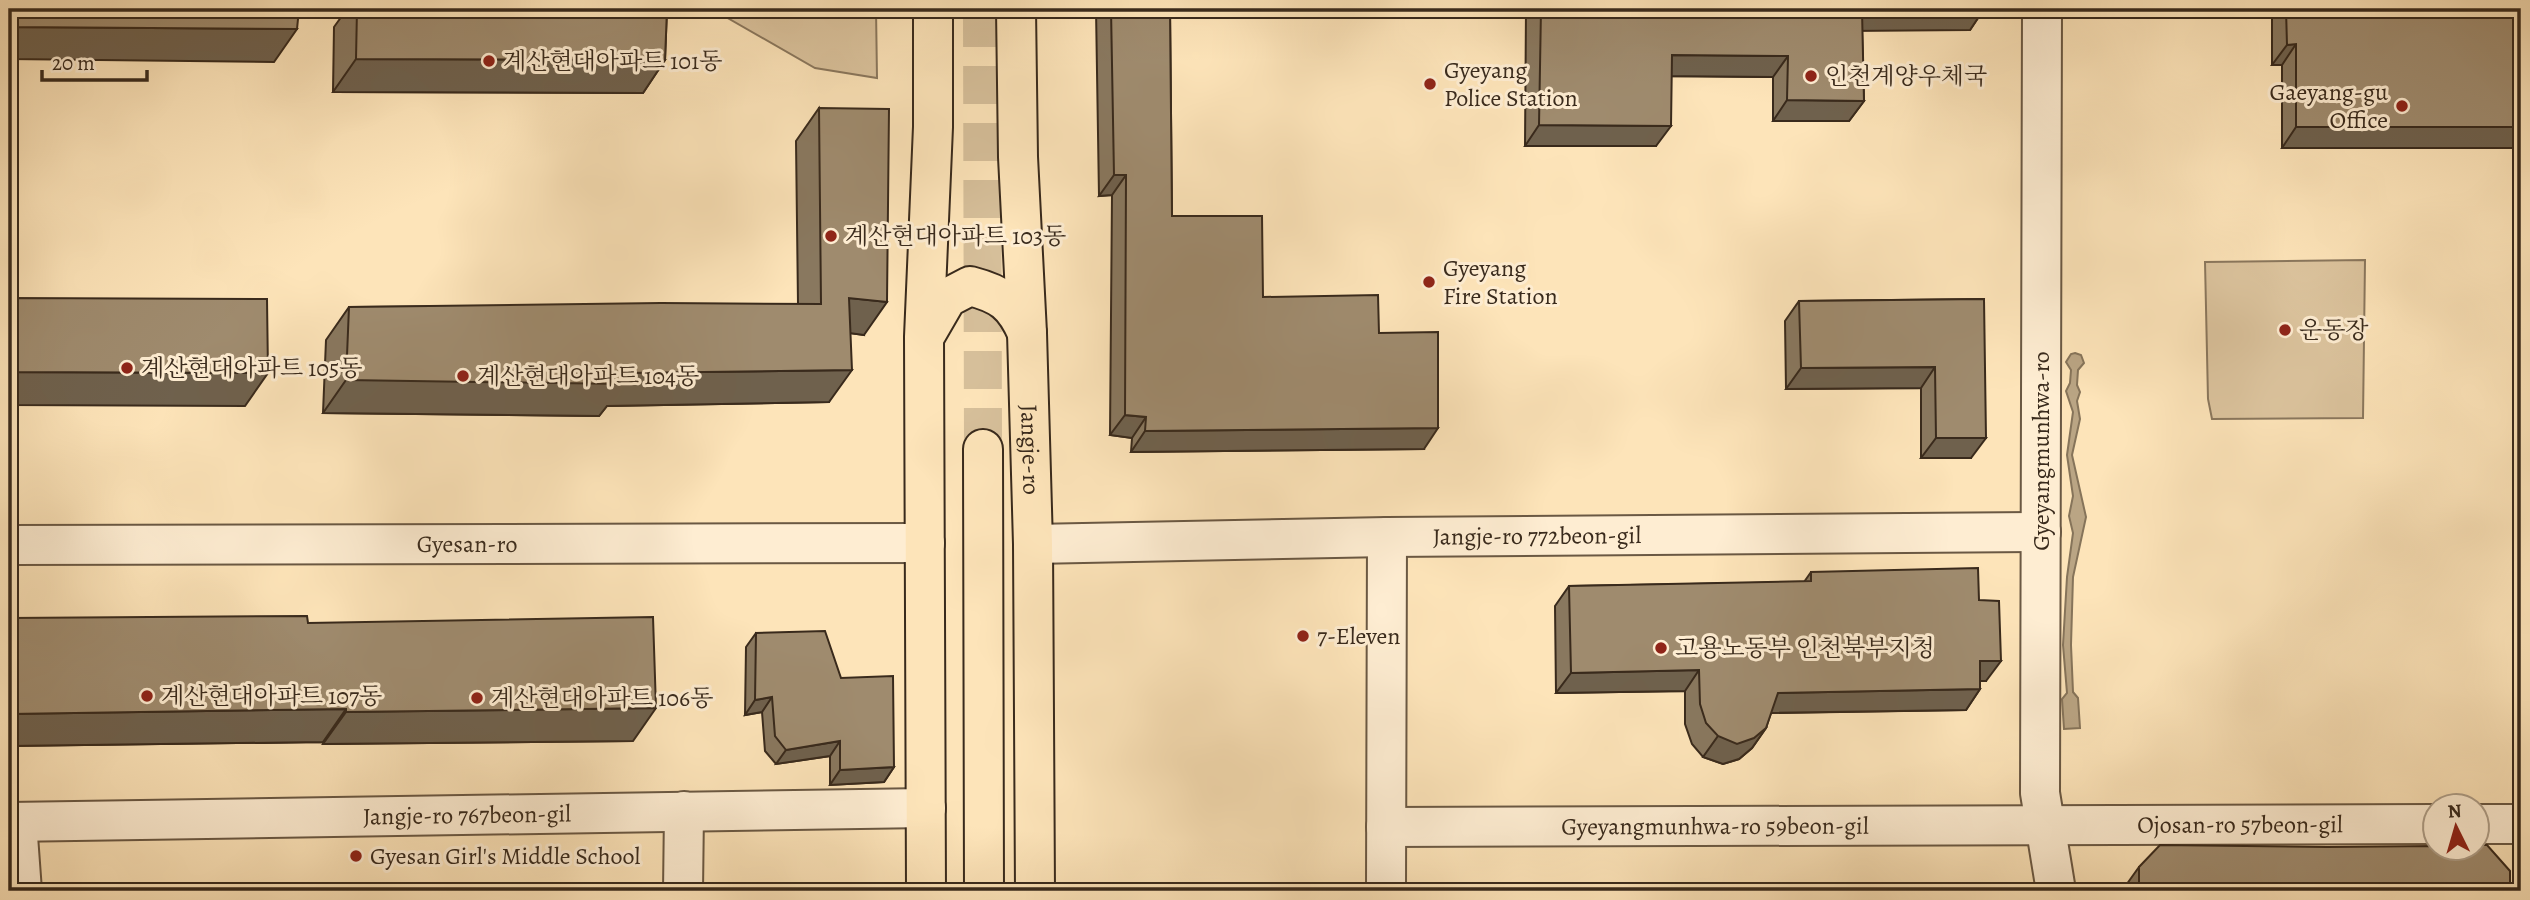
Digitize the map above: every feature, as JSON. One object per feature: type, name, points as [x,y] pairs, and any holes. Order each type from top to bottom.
[{"type":"main road","points":[[926,891],[924,337],[933,127],[933,9]]},
{"type":"main road","name":"Jangje-ro","points":[[1016,9],[1018,157],[1027,333],[1033,544],[1035,891]]},
{"type":"main road","points":[[924,337],[947,298],[970,286],[997,293],[1020,317],[1027,333]]},
{"type":"main road","name":"Jangje-ro","points":[[984,449],[984,891]]},
{"type":"street","name":"Gyeyangmunhwa-ro","points":[[2042,9],[2040,793],[2056,891]]},
{"type":"street","name":"Jangje-ro 772beon-gil","points":[[1033,544],[1387,537],[2041,532]]},
{"type":"street","points":[[1386,891],[1387,537]]},
{"type":"street","name":"Gyesan-ro","points":[[9,545],[925,543]]},
{"type":"street","name":"Jangje-ro 767beon-gil","points":[[13,822],[926,808]]},
{"type":"street","points":[[683,891],[684,811]]},
{"type":"street","points":[[13,822],[22,891]]},
{"type":"street","name":"Ojosan-ro 57beon-gil","points":[[2045,823],[2422,824]]},
{"type":"street","name":"Gyeyangmunhwa-ro 59beon-gil","points":[[1387,827],[2045,823]]},
{"type":"street","points":[[2492,824],[2521,824]]},
{"type":"shaded area","points":[[712,9],[876,9],[877,78],[815,68]]},
{"type":"shaded area","name":"운동장","points":[[2365,260],[2363,418],[2212,419],[2208,399],[2205,262]]},
{"type":"shaded area","points":[[2071,354],[2081,355],[2084,363],[2078,370],[2077,385],[2080,392],[2077,401],[2080,419],[2072,455],[2086,517],[2073,577],[2071,645],[2073,692],[2078,698],[2080,728],[2064,729],[2062,699],[2067,693],[2063,645],[2073,533],[2069,516],[2073,496],[2067,455],[2073,412],[2066,391],[2071,370],[2066,362]]},
{"type":"building","points":[[9,9],[299,9],[297,29],[9,27]]},
{"type":"building","points":[[357,9],[667,9],[665,60],[356,59]]},
{"type":"building","points":[[1111,9],[1170,9],[1172,216],[1262,216],[1263,297],[1378,295],[1379,333],[1438,332],[1438,428],[1145,431],[1146,417],[1125,415],[1126,175],[1114,175]]},
{"type":"building","points":[[1541,9],[1984,9],[1862,10],[1864,101],[1787,100],[1788,56],[1672,55],[1671,126],[1539,125]]},
{"type":"building","name":"Gaeyang-gu Office","points":[[2286,9],[2521,9],[2521,127],[2296,127],[2296,44],[2287,45]]},
{"type":"building","points":[[819,108],[889,109],[887,302],[849,298],[852,370],[623,373],[622,384],[346,380],[349,307],[821,304]]},
{"type":"building","points":[[9,298],[267,299],[268,373],[9,372]]},
{"type":"building","points":[[1984,299],[1986,438],[1936,438],[1935,367],[1801,368],[1799,301]]},
{"type":"building","points":[[1978,568],[1979,600],[1999,601],[2001,661],[1980,661],[1980,689],[1778,693],[1766,728],[1754,738],[1737,744],[1718,736],[1706,723],[1700,704],[1699,670],[1571,673],[1569,586],[1811,581],[1811,572]]},
{"type":"building","points":[[307,616],[308,623],[653,617],[656,708],[9,714],[9,618]]},
{"type":"building","points":[[825,631],[841,678],[893,676],[894,767],[840,770],[840,741],[786,750],[775,736],[772,697],[755,700],[756,633]]},
{"type":"building","points":[[2160,845],[2422,846],[2422,862],[2492,862],[2492,851],[2510,871],[2510,891],[2139,891],[2139,867]]},
{"type":"tunnel","points":[[982,9],[983,449]]},
{"type":"place","name":"계산현대아파트 101동","points":[[489,61]]},
{"type":"place","name":"인천계양우체국","points":[[1811,76]]},
{"type":"place","name":"Gyeyang Police Station","points":[[1430,84]]},
{"type":"place","name":"Gaeyang-gu Office","points":[[2402,106]]},
{"type":"place","name":"계산현대아파트 103동","points":[[831,236]]},
{"type":"place","name":"Gyeyang Fire Station","points":[[1429,282]]},
{"type":"place","name":"운동장","points":[[2285,330]]},
{"type":"place","name":"계산현대아파트 105동","points":[[127,368]]},
{"type":"place","name":"계산현대아파트 104동","points":[[463,376]]},
{"type":"place","name":"7-Eleven","points":[[1303,636]]},
{"type":"place","name":"고용노동부 인천북부지청","points":[[1661,648]]},
{"type":"place","name":"계산현대아파트 107동","points":[[147,696]]},
{"type":"place","name":"계산현대아파트 106동","points":[[477,698]]},
{"type":"place","name":"Gyesan Girl's Middle School","points":[[356,856]]}]
